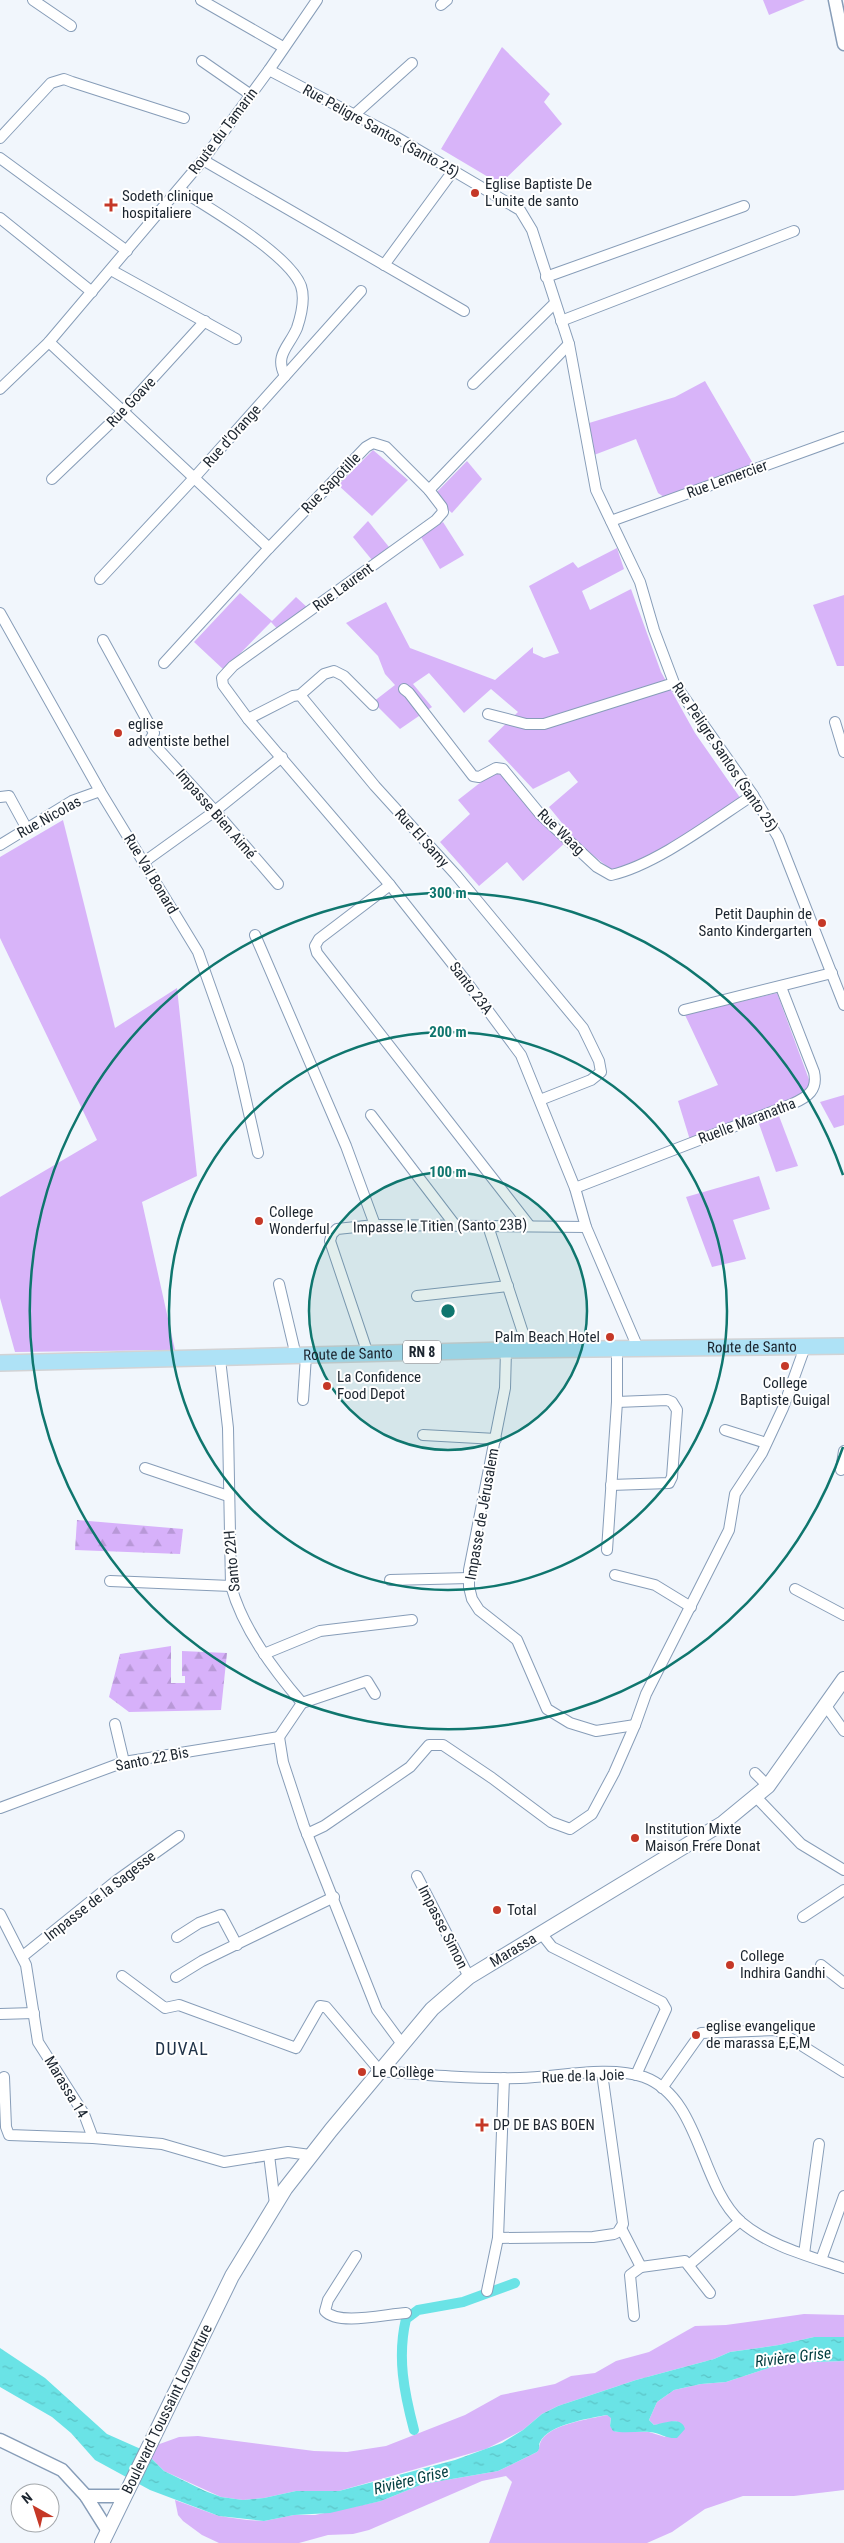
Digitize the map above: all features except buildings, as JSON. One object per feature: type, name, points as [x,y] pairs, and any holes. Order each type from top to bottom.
[{"type":"main road","name":"Route de Santo","points":[[0,1363],[220,1359],[506,1350],[844,1346]]},
{"type":"main road","name":"Marassa","points":[[232,2276],[275,2204],[310,2156],[432,2009],[469,1977],[724,1823],[757,1798],[768,1786],[844,1679]]},
{"type":"main road","name":"Boulevard Toussaint Louverture","points":[[105,2537],[232,2276]]},
{"type":"street","points":[[33,0],[71,26]]},
{"type":"street","points":[[201,0],[283,47]]},
{"type":"street","name":"Route du Tamarin","points":[[3,382],[49,342],[203,160],[269,70],[316,0]]},
{"type":"street","points":[[835,0],[844,44]]},
{"type":"street","points":[[202,61],[250,96]]},
{"type":"street","points":[[354,115],[412,64]]},
{"type":"street","name":"Rue Peligre Santos (Santo 25)","points":[[269,70],[354,115],[520,210],[532,230],[569,344],[589,465],[596,490],[640,582],[654,630],[674,683],[753,795],[778,837],[844,1005]]},
{"type":"street","points":[[0,138],[51,83],[59,80],[72,82],[184,118]]},
{"type":"street","points":[[0,158],[127,251]]},
{"type":"street","points":[[203,160],[464,311]]},
{"type":"street","points":[[384,265],[453,171]]},
{"type":"street","points":[[178,189],[234,225],[287,265],[297,277],[302,288],[302,311],[297,328],[280,358],[280,367],[285,376]]},
{"type":"street","points":[[546,277],[744,206]]},
{"type":"street","points":[[0,218],[92,292]]},
{"type":"street","points":[[561,321],[794,231]]},
{"type":"street","points":[[111,270],[236,339]]},
{"type":"street","name":"Rue d'Orange","points":[[100,579],[194,478],[362,291]]},
{"type":"street","points":[[473,384],[555,303]]},
{"type":"street","name":"Rue Goave","points":[[52,479],[123,411],[205,321]]},
{"type":"street","points":[[49,342],[269,548]]},
{"type":"street","points":[[429,490],[569,344]]},
{"type":"street","name":"Rue Lemercier","points":[[611,521],[844,437]]},
{"type":"street","name":"Rue Sapotille","points":[[164,663],[360,452],[374,443],[386,447],[429,490]]},
{"type":"street","name":"Rue Laurent","points":[[222,678],[233,666],[436,520],[443,512],[442,507],[429,490]]},
{"type":"street","name":"Rue Val Bonard","points":[[0,613],[100,791],[198,952],[238,1065],[258,1153]]},
{"type":"street","name":"Impasse Bien Aimé","points":[[103,640],[154,733],[150,740],[278,884]]},
{"type":"street","points":[[248,719],[293,696],[300,695],[324,674],[334,671],[344,676],[373,705]]},
{"type":"street","name":"Santo 23A","points":[[222,678],[228,693],[248,719],[390,885],[466,981],[521,1055],[575,1188],[586,1227],[638,1348]]},
{"type":"street","points":[[488,714],[526,724],[544,724],[674,683]]},
{"type":"street","name":"Rue Waag","points":[[404,689],[473,776],[479,777],[496,768],[503,769],[540,814],[597,867],[611,875],[624,872],[666,851],[753,795]]},
{"type":"street","name":"Rue El Samy","points":[[300,695],[375,786],[456,875],[583,1028],[599,1061],[601,1072],[591,1080],[540,1100]]},
{"type":"street","points":[[835,722],[844,752]]},
{"type":"street","points":[[144,862],[215,811],[282,758]]},
{"type":"street","name":"Rue Nicolas","points":[[0,845],[72,801],[100,791]]},
{"type":"street","points":[[0,797],[9,796],[27,829]]},
{"type":"street","points":[[390,885],[319,939],[315,946],[316,953],[529,1225]]},
{"type":"street","points":[[255,935],[346,1146],[375,1225]]},
{"type":"street","points":[[684,1010],[832,973]]},
{"type":"street","name":"Ruelle Maranatha","points":[[575,1188],[792,1104],[812,1091],[816,1081],[814,1072],[781,987]]},
{"type":"street","points":[[370,1115],[455,1225]]},
{"type":"street","name":"Impasse le Titien (Santo 23B)","points":[[368,1354],[330,1241],[332,1234],[337,1229],[375,1225],[586,1227]]},
{"type":"street","points":[[488,1226],[524,1336],[532,1344],[553,1350]]},
{"type":"street","points":[[280,1284],[301,1356],[303,1400]]},
{"type":"street","points":[[417,1296],[508,1286]]},
{"type":"street","points":[[308,1834],[324,1826],[410,1767],[429,1744],[443,1745],[492,1778],[551,1822],[570,1829],[592,1814],[635,1725],[646,1694],[729,1530],[735,1494],[749,1475],[783,1408],[805,1347]]},
{"type":"street","points":[[607,1550],[617,1402],[617,1349]]},
{"type":"street","name":"Impasse de Jérusalem","points":[[506,1350],[505,1388],[469,1578],[472,1599],[479,1610],[517,1640],[547,1709],[570,1723],[596,1730],[635,1725]]},
{"type":"street","name":"Santo 22H","points":[[220,1359],[228,1428],[231,1586],[234,1598],[264,1654],[302,1702]]},
{"type":"street","points":[[611,1485],[659,1485],[670,1483],[677,1410],[675,1405],[667,1400],[617,1402]]},
{"type":"street","points":[[725,1430],[766,1443]]},
{"type":"street","points":[[423,1435],[496,1439]]},
{"type":"street","points":[[841,1470],[844,1451]]},
{"type":"street","points":[[144,1468],[228,1496]]},
{"type":"street","points":[[615,1575],[655,1585],[691,1607]]},
{"type":"street","points":[[390,1580],[469,1578]]},
{"type":"street","points":[[110,1581],[231,1586]]},
{"type":"street","points":[[795,1589],[844,1615]]},
{"type":"street","points":[[264,1654],[320,1631],[412,1620]]},
{"type":"street","points":[[375,1694],[367,1681],[302,1702],[279,1737],[282,1762],[377,2010],[402,2044]]},
{"type":"street","points":[[826,1706],[844,1731]]},
{"type":"street","points":[[115,1724],[124,1762]]},
{"type":"street","name":"Santo 22 Bis","points":[[0,1808],[124,1762],[279,1737]]},
{"type":"street","points":[[756,1773],[768,1786]]},
{"type":"street","points":[[757,1798],[801,1844],[844,1870]]},
{"type":"street","name":"Impasse de la Sagesse","points":[[22,1956],[116,1881],[179,1836]]},
{"type":"street","name":"Impasse Simon","points":[[417,1876],[469,1977]]},
{"type":"street","points":[[803,1917],[844,1890]]},
{"type":"street","points":[[176,1977],[195,1964],[334,1897]]},
{"type":"street","name":"Marassa 14","points":[[0,1914],[26,1965],[38,2042],[84,2114],[93,2138]]},
{"type":"street","points":[[177,1937],[199,1923],[221,1915],[236,1945]]},
{"type":"street","points":[[541,1933],[552,1947],[662,2002],[665,2006],[666,2009],[636,2075]]},
{"type":"street","points":[[821,1965],[844,1983]]},
{"type":"street","points":[[122,1976],[165,2008],[179,2005],[296,2048],[320,2006],[326,2007],[380,2071]]},
{"type":"street","points":[[0,2014],[34,2013]]},
{"type":"street","points":[[662,2088],[701,2033],[777,2030],[844,2072]]},
{"type":"street","name":"Rue de la Joie","points":[[380,2071],[453,2078],[504,2078],[622,2072],[645,2078],[662,2088],[682,2108],[720,2193],[740,2221],[769,2241],[844,2268]]},
{"type":"street","points":[[602,2073],[623,2224],[622,2228],[641,2266]]},
{"type":"street","points":[[4,2076],[6,2127],[9,2135],[93,2138],[162,2144],[224,2162],[288,2152],[310,2156]]},
{"type":"street","points":[[488,2291],[498,2238],[504,2078]]},
{"type":"street","points":[[804,2254],[818,2144]]},
{"type":"street","points":[[269,2155],[275,2204]]},
{"type":"street","points":[[821,2260],[844,2196]]},
{"type":"street","points":[[689,2265],[740,2221]]},
{"type":"street","points":[[498,2238],[593,2237],[614,2234],[622,2228]]},
{"type":"street","points":[[356,2256],[328,2300],[325,2311],[328,2315],[347,2319],[406,2313]]},
{"type":"street","points":[[634,2316],[630,2275],[641,2266],[682,2260],[689,2265],[710,2293]]},
{"type":"street","points":[[0,2440],[62,2470],[86,2496],[105,2537]]},
{"type":"street","points":[[86,2496],[125,2494]]},
{"type":"shaded area","points":[[763,0],[805,0],[769,15]]},
{"type":"shaded area","points":[[502,47],[550,94],[544,102],[562,124],[500,184],[441,149]]},
{"type":"shaded area","points":[[705,381],[755,467],[664,497],[658,493],[636,439],[594,455],[589,423],[675,397]]},
{"type":"shaded area","points":[[373,450],[408,480],[372,516],[338,485]]},
{"type":"shaded area","points":[[467,461],[482,479],[452,513],[433,496]]},
{"type":"shaded area","points":[[368,521],[389,547],[372,560],[353,537]]},
{"type":"shaded area","points":[[443,522],[464,555],[440,569],[421,537]]},
{"type":"shaded area","points":[[617,548],[624,569],[582,591],[590,610],[631,589],[661,672],[695,733],[741,799],[651,856],[614,872],[579,844],[549,807],[578,782],[569,771],[533,789],[488,741],[518,712],[491,689],[464,713],[429,673],[413,684],[432,707],[400,729],[373,702],[395,685],[385,674],[378,656],[346,623],[386,602],[410,648],[495,680],[533,647],[533,653],[544,658],[559,653],[529,586],[573,562],[578,568]]},
{"type":"shaded area","points":[[240,593],[272,621],[296,597],[309,609],[281,633],[271,622],[224,670],[194,642]]},
{"type":"shaded area","points":[[844,595],[844,666],[837,666],[813,605]]},
{"type":"shaded area","points":[[499,768],[566,842],[523,881],[507,862],[479,886],[440,842],[470,814],[458,800]]},
{"type":"shaded area","points":[[63,820],[115,1028],[177,988],[197,1176],[142,1202],[175,1350],[15,1352],[0,1298],[0,1197],[97,1140],[0,938],[0,857]]},
{"type":"shaded area","points":[[777,993],[814,1093],[690,1140],[678,1101],[718,1085],[685,1015]]},
{"type":"shaded area","points":[[844,1095],[844,1125],[834,1128],[820,1102]]},
{"type":"shaded area","points":[[779,1116],[798,1166],[776,1172],[759,1124]]},
{"type":"shaded area","points":[[759,1176],[770,1209],[733,1220],[746,1259],[712,1267],[686,1197]]},
{"type":"shaded area","points":[[804,2314],[844,2315],[844,2337],[814,2337],[779,2345],[730,2352],[714,2359],[636,2380],[558,2406],[542,2414],[523,2430],[486,2449],[339,2491],[296,2491],[264,2498],[243,2500],[221,2497],[164,2471],[143,2450],[179,2437],[198,2436],[314,2451],[347,2452],[386,2446],[465,2415],[501,2395],[555,2384],[571,2376],[595,2373],[616,2361],[649,2352],[695,2326],[726,2325]]},
{"type":"shaded area","points":[[844,2361],[844,2490],[794,2496],[743,2496],[705,2509],[672,2532],[647,2543],[489,2543],[512,2482],[506,2476],[482,2481],[369,2530],[353,2534],[328,2535],[299,2543],[219,2543],[202,2535],[178,2515],[175,2500],[219,2516],[264,2521],[294,2515],[315,2515],[381,2501],[423,2484],[498,2471],[537,2452],[541,2441],[553,2430],[571,2423],[607,2415],[611,2417],[610,2426],[616,2432],[649,2432],[665,2437],[677,2421],[654,2425],[649,2420],[657,2402],[674,2390],[701,2384],[726,2382],[784,2363]]},
{"type":"green space","points":[[77,1520],[183,1529],[180,1554],[75,1550]]},
{"type":"green space","points":[[171,1646],[171,1683],[185,1683],[185,1676],[182,1676],[182,1651],[227,1653],[221,1710],[129,1712],[109,1697],[120,1654]]},
{"type":"water","name":"Rivière Grise","points":[[814,2337],[844,2337],[844,2361],[784,2363],[726,2382],[701,2384],[674,2390],[657,2402],[649,2420],[654,2425],[677,2421],[685,2429],[677,2438],[670,2438],[650,2432],[613,2431],[610,2426],[611,2418],[607,2415],[591,2418],[561,2426],[552,2431],[540,2442],[537,2452],[498,2471],[423,2484],[381,2501],[330,2513],[294,2515],[264,2521],[219,2516],[150,2490],[95,2460],[71,2433],[52,2417],[0,2387],[0,2348],[45,2378],[107,2434],[143,2450],[164,2471],[221,2497],[243,2500],[264,2498],[296,2491],[339,2491],[455,2460],[502,2443],[523,2430],[542,2414],[558,2406],[636,2380],[714,2359],[730,2352],[779,2345]]},
{"type":"waterway","points":[[414,2430],[407,2402],[402,2361],[403,2333],[406,2319],[418,2310],[463,2302],[515,2283]]},
{"type":"place","name":"Eglise Baptiste De L'unite de santo","points":[[475,193]]},
{"type":"place","name":"Sodeth clinique hospitaliere","points":[[111,205]]},
{"type":"place","name":"eglise adventiste bethel","points":[[118,733]]},
{"type":"place","name":"Petit Dauphin de Santo Kindergarten","points":[[822,923]]},
{"type":"place","name":"College Wonderful","points":[[259,1221]]},
{"type":"place","name":"Palm Beach Hotel","points":[[610,1337]]},
{"type":"place","name":"College Baptiste Guigal","points":[[785,1366]]},
{"type":"place","name":"La Confidence Food Depot","points":[[327,1386]]},
{"type":"place","name":"Institution Mixte Maison Frere Donat","points":[[635,1838]]},
{"type":"place","name":"Total","points":[[497,1910]]},
{"type":"place","name":"College Indhira Gandhi","points":[[730,1965]]},
{"type":"place","name":"eglise evangelique de marassa E,E,M","points":[[696,2035]]},
{"type":"place","name":"Le Collège","points":[[362,2072]]},
{"type":"place","name":"DP DE BAS BOEN","points":[[482,2125]]},
{"type":"district","name":"DUVAL","points":[[182,2048]]}]
